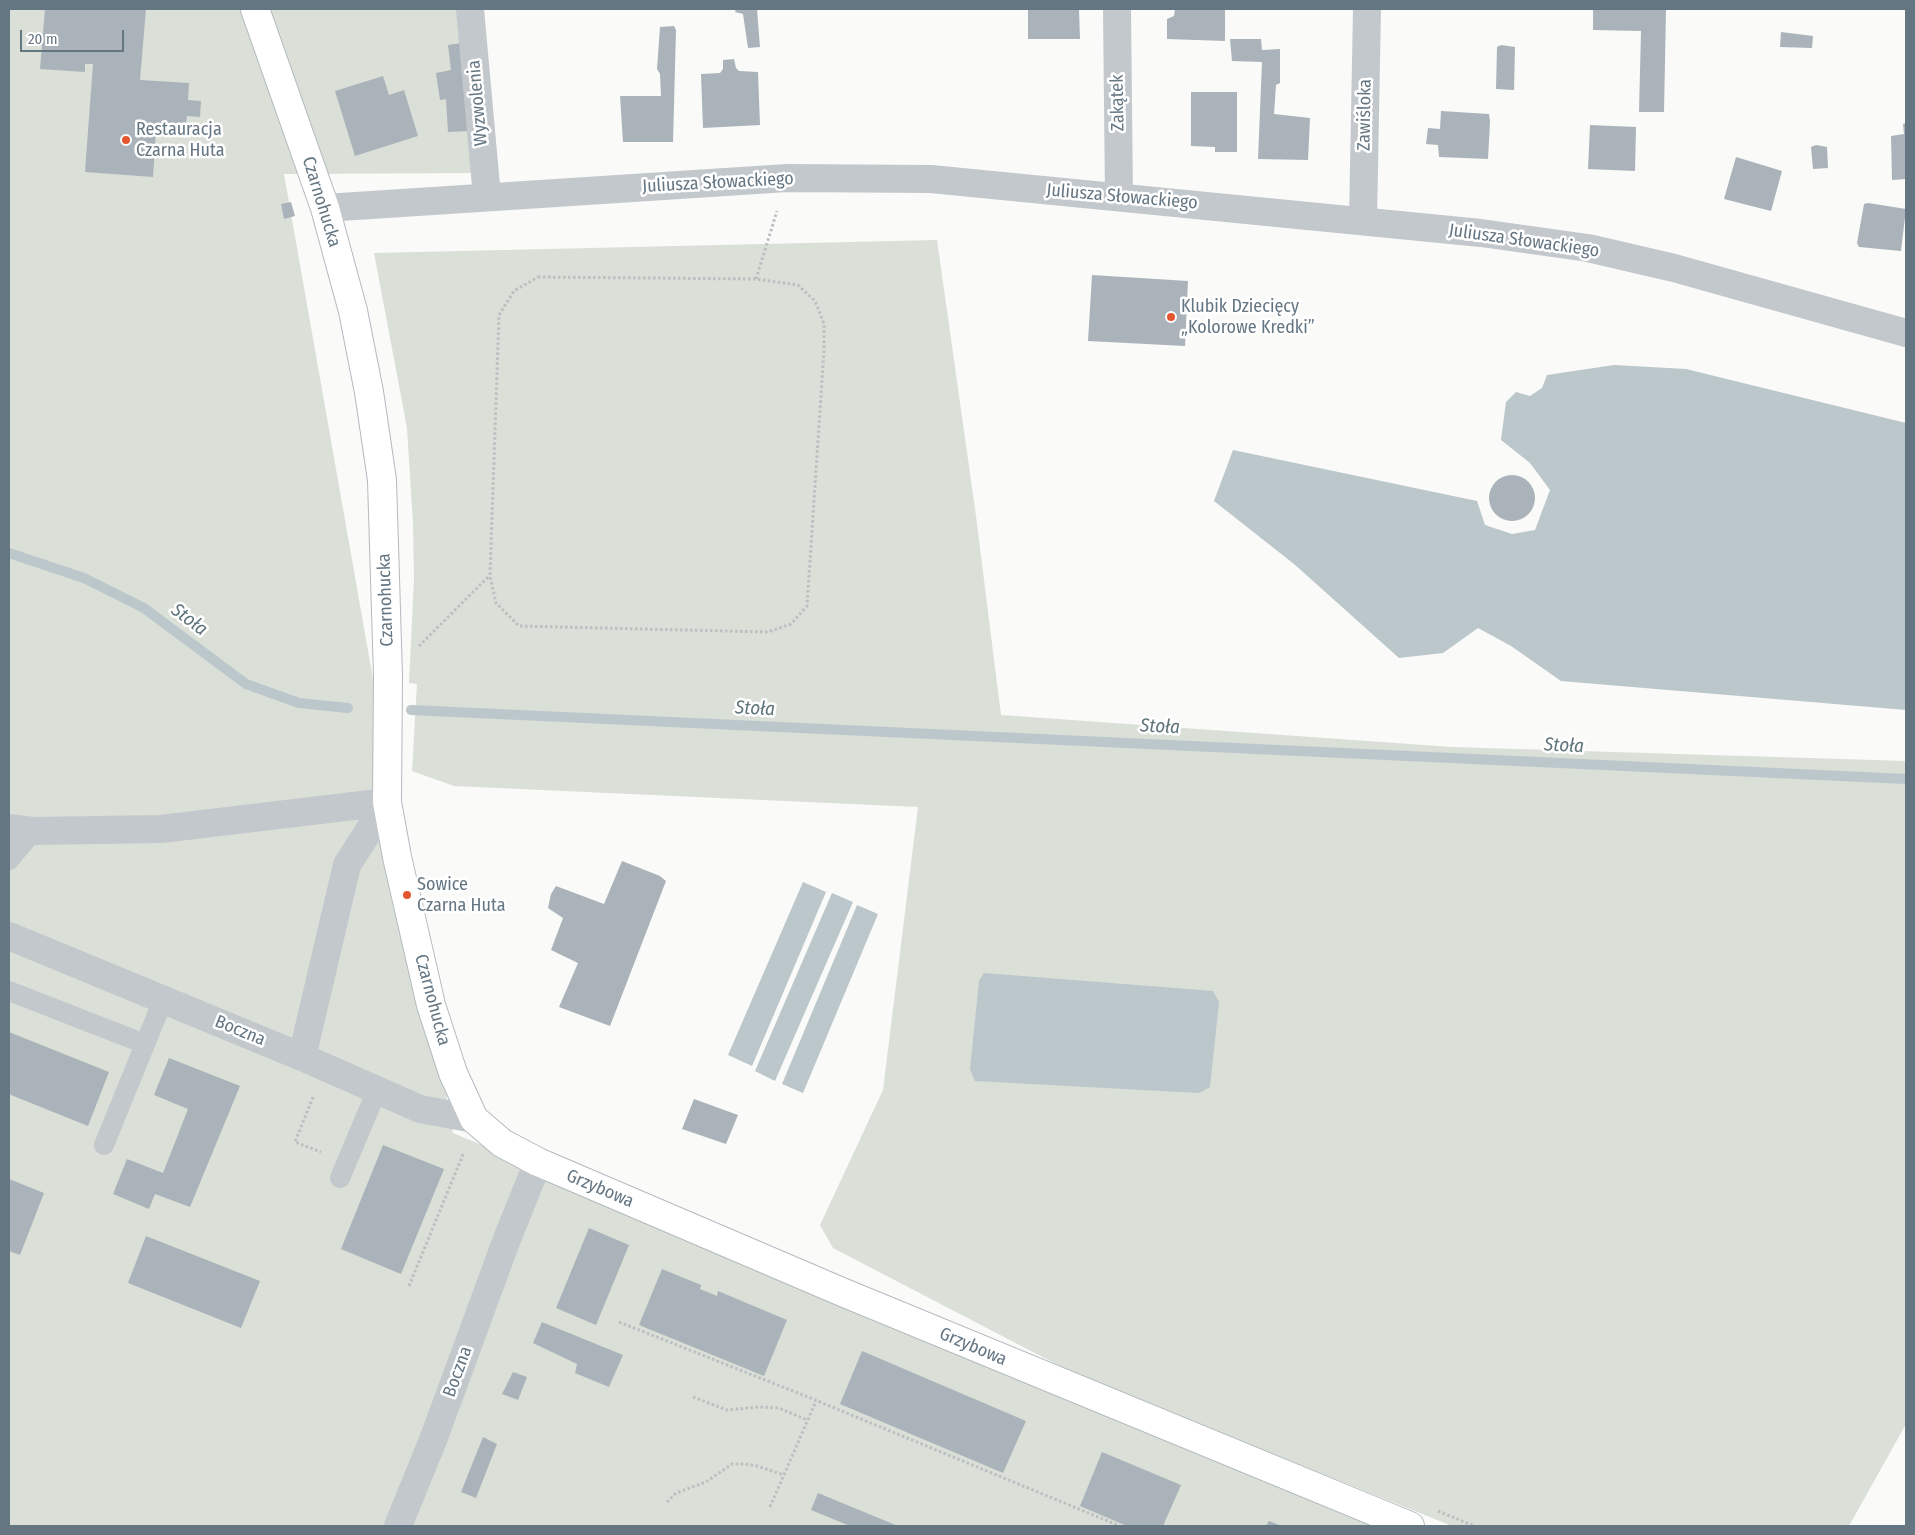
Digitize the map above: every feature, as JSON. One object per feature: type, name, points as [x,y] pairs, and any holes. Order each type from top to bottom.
[{"type":"street","name":"Czarnohucka","points":[[255,9],[325,208],[353,311],[369,392],[382,480],[388,676],[388,802],[397,857],[431,1005],[453,1073],[474,1120],[502,1143],[538,1162]]},
{"type":"street","name":"Wyzwolenia","points":[[470,9],[487,197]]},
{"type":"street","name":"Zakątek","points":[[1117,9],[1119,196]]},
{"type":"street","name":"Zawiśloka","points":[[1363,221],[1367,9]]},
{"type":"street","name":"Juliusza Słowackiego","points":[[325,208],[787,178],[931,179],[1481,233],[1588,248],[1674,268],[1906,333]]},
{"type":"street","points":[[21,830],[161,829],[388,802]]},
{"type":"street","points":[[302,1057],[347,865],[388,802]]},
{"type":"street","name":"Boczna","points":[[9,936],[302,1057],[420,1109],[474,1120]]},
{"type":"street","name":"Boczna","points":[[398,1526],[433,1440],[507,1239],[538,1162]]},
{"type":"street","name":"Grzybowa","points":[[538,1162],[851,1296],[1410,1526]]},
{"type":"lane","points":[[9,860],[21,830]]},
{"type":"lane","points":[[9,991],[145,1044]]},
{"type":"lane","points":[[104,1145],[163,1000]]},
{"type":"lane","points":[[344,1171],[377,1090]]},
{"type":"path","points":[[756,280],[778,207]]},
{"type":"path","points":[[538,277],[756,280],[798,286],[815,300],[824,324],[824,350],[807,606],[791,624],[768,632],[519,626],[496,603],[490,576],[499,315],[514,291],[538,277]]},
{"type":"path","points":[[413,651],[490,576]]},
{"type":"path","points":[[315,1093],[295,1142],[344,1171]]},
{"type":"path","points":[[409,1286],[466,1147]]},
{"type":"path","points":[[619,1322],[1120,1526]]},
{"type":"path","points":[[693,1397],[726,1410],[758,1406],[779,1408],[808,1420]]},
{"type":"path","points":[[770,1507],[816,1401]]},
{"type":"path","points":[[667,1502],[676,1493],[706,1482],[732,1464],[757,1466],[784,1475]]},
{"type":"shaded area","points":[[9,9],[465,9],[482,173],[284,174],[453,1133],[1389,1526],[9,1526]]},
{"type":"shaded area","points":[[937,240],[976,516],[1001,715],[1452,747],[1906,761],[1906,1424],[1849,1526],[1452,1526],[1077,1375],[833,1248],[820,1225],[883,1090],[918,807],[454,786],[412,771],[417,684],[409,683],[414,579],[413,524],[407,428],[374,253]]},
{"type":"shaded area","points":[[1614,365],[1686,369],[1906,423],[1906,710],[1561,681],[1511,646],[1478,628],[1443,653],[1399,658],[1294,564],[1214,501],[1233,450],[1477,501],[1485,525],[1512,534],[1535,530],[1550,490],[1530,463],[1501,440],[1506,402],[1516,392],[1530,396],[1542,388],[1547,375]]},
{"type":"shaded area","points":[[803,882],[826,892],[752,1066],[728,1055]]},
{"type":"shaded area","points":[[832,893],[853,902],[775,1081],[755,1071]]},
{"type":"shaded area","points":[[857,905],[878,914],[803,1093],[782,1084]]},
{"type":"shaded area","points":[[984,973],[1213,991],[1219,1002],[1210,1087],[1199,1093],[975,1081],[970,1069],[979,981]]},
{"type":"building","points":[[45,9],[146,9],[140,80],[189,83],[188,100],[201,101],[200,117],[187,116],[185,132],[156,130],[153,177],[85,172],[93,64],[85,64],[85,72],[40,69]]},
{"type":"building","points":[[736,9],[757,9],[760,47],[748,48],[743,14],[735,12]]},
{"type":"building","points":[[1028,9],[1079,9],[1080,39],[1028,39]]},
{"type":"building","points":[[1175,9],[1225,9],[1225,41],[1167,39],[1167,19],[1174,16]]},
{"type":"building","points":[[1593,9],[1666,9],[1664,112],[1639,112],[1641,31],[1593,30]]},
{"type":"building","points":[[674,26],[676,30],[673,142],[623,142],[620,96],[661,96],[660,74],[657,69],[660,27]]},
{"type":"building","points":[[1781,32],[1813,36],[1812,48],[1780,47]]},
{"type":"building","points":[[1230,39],[1261,39],[1262,50],[1280,49],[1280,83],[1276,85],[1274,114],[1310,118],[1308,160],[1258,159],[1262,62],[1232,61]]},
{"type":"building","points":[[462,43],[469,131],[448,132],[446,99],[440,100],[436,73],[451,70],[448,45]]},
{"type":"building","points":[[1501,45],[1515,47],[1514,90],[1496,89],[1497,47]]},
{"type":"building","points":[[734,59],[736,68],[739,71],[758,72],[760,125],[703,128],[701,74],[720,73],[723,69],[723,60]]},
{"type":"building","points":[[383,76],[389,95],[404,90],[418,136],[355,156],[335,91]]},
{"type":"building","points":[[1191,92],[1237,92],[1237,152],[1215,152],[1215,147],[1191,146]]},
{"type":"building","points":[[1441,111],[1489,114],[1488,159],[1439,157],[1438,145],[1426,144],[1428,128],[1440,129]]},
{"type":"building","points":[[1906,123],[1906,179],[1892,180],[1891,136],[1904,134],[1903,124]]},
{"type":"building","points":[[1590,125],[1636,127],[1635,171],[1588,169]]},
{"type":"building","points":[[1816,145],[1827,147],[1828,168],[1813,169],[1811,147]]},
{"type":"building","points":[[1736,157],[1782,171],[1771,211],[1724,199]]},
{"type":"building","points":[[291,202],[295,216],[284,219],[281,204]]},
{"type":"building","points":[[1864,204],[1906,209],[1901,251],[1859,247],[1857,243]]},
{"type":"building","points":[[1092,275],[1188,281],[1185,346],[1088,341]]},
{"type":"building","points":[[1517,475],[1521,476],[1531,485],[1534,489],[1534,507],[1525,517],[1517,521],[1507,521],[1499,517],[1490,507],[1489,493],[1493,485],[1503,476]]},
{"type":"building","points":[[622,861],[660,876],[666,881],[610,1026],[559,1007],[578,963],[551,950],[563,918],[548,908],[551,894],[556,886],[604,904]]},
{"type":"building","points":[[9,1032],[109,1072],[88,1126],[11,1095],[9,1092]]},
{"type":"building","points":[[169,1058],[240,1086],[190,1207],[155,1194],[149,1209],[113,1194],[127,1159],[163,1173],[188,1109],[154,1095]]},
{"type":"building","points":[[694,1099],[738,1115],[726,1144],[682,1129]]},
{"type":"building","points":[[383,1145],[444,1169],[401,1274],[341,1249]]},
{"type":"building","points":[[9,1179],[44,1193],[20,1255],[9,1251]]},
{"type":"building","points":[[589,1228],[629,1245],[596,1325],[556,1308]]},
{"type":"building","points":[[146,1236],[260,1281],[241,1328],[128,1283]]},
{"type":"building","points":[[662,1269],[701,1285],[700,1289],[717,1296],[718,1291],[787,1320],[764,1376],[639,1325]]},
{"type":"building","points":[[542,1322],[623,1355],[609,1387],[575,1373],[577,1364],[533,1343]]},
{"type":"building","points":[[862,1351],[1026,1421],[1003,1473],[840,1404]]},
{"type":"building","points":[[513,1372],[527,1377],[518,1400],[502,1394]]},
{"type":"building","points":[[483,1437],[497,1444],[476,1498],[461,1492]]},
{"type":"building","points":[[1102,1452],[1181,1485],[1163,1526],[1127,1526],[1080,1506]]},
{"type":"building","points":[[818,1493],[898,1526],[850,1526],[811,1510]]},
{"type":"building","points":[[1269,1521],[1282,1526],[1266,1526]]},
{"type":"waterway","name":"Stoła","points":[[9,553],[84,578],[144,608],[246,684],[299,703],[348,708]]},
{"type":"waterway","name":"Stoła","points":[[411,710],[1906,779]]},
{"type":"place","name":"Restauracja Czarna Huta","points":[[126,140]]},
{"type":"place","name":"Klubik Dziecięcy „Kolorowe Kredki”","points":[[1171,317]]},
{"type":"place","name":"Sowice Czarna Huta","points":[[407,895]]}]
